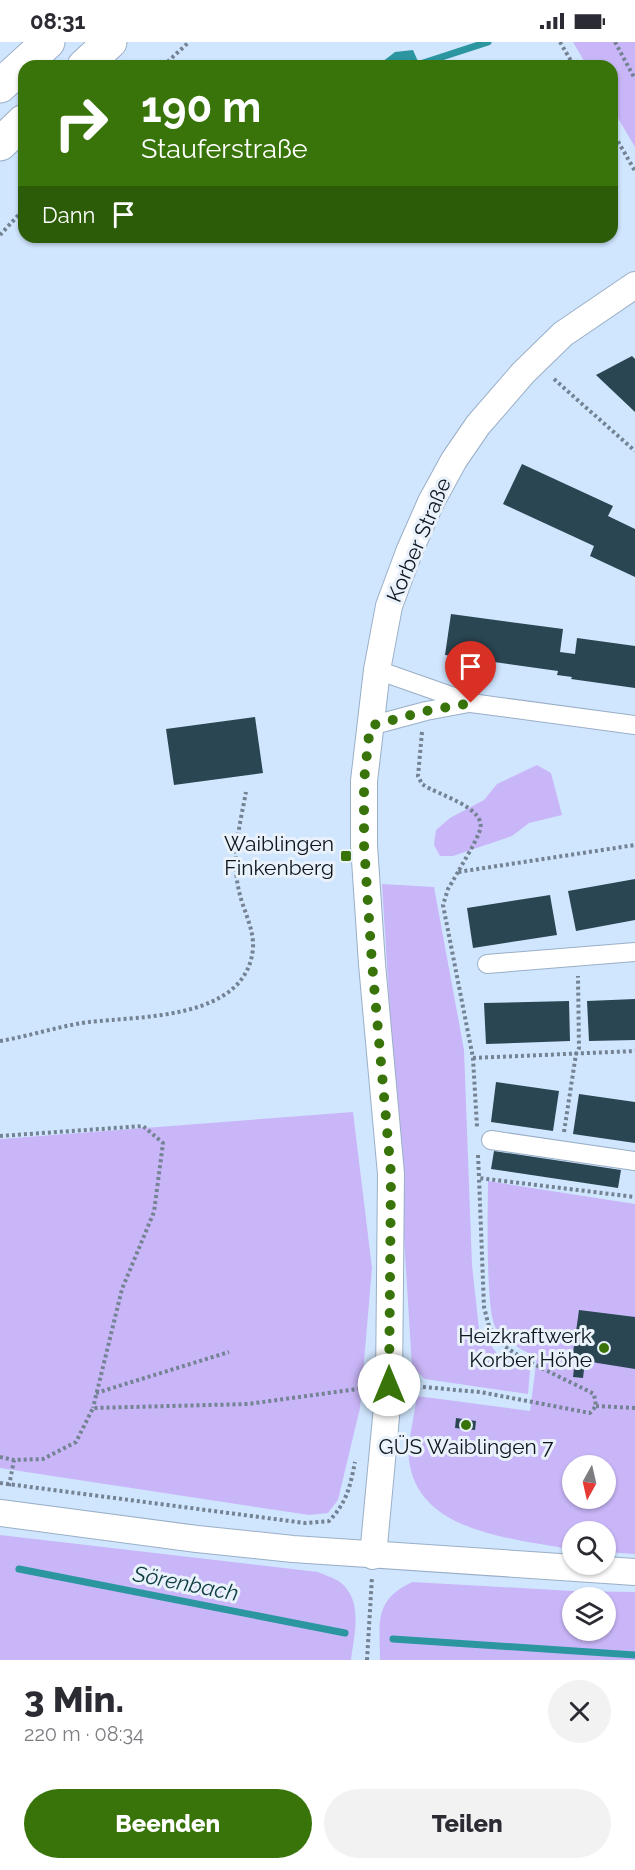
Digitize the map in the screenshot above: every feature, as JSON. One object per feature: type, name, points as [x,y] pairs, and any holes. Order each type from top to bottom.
[{"type":"highway","points":[[28,60],[48,42]]},
{"type":"highway","points":[[90,60],[110,42]]},
{"type":"highway","points":[[0,86],[18,70]]},
{"type":"highway","points":[[0,144],[18,127]]},
{"type":"street","name":"Korber Straße","points":[[373,1556],[376,1390],[391,1174],[372,963],[364,845],[364,781],[377,669],[389,606],[431,502],[454,460],[478,425],[502,396],[563,334],[635,285]]},
{"type":"street","points":[[377,669],[471,703],[635,725]]},
{"type":"street","points":[[370,726],[426,711],[471,703]]},
{"type":"street","points":[[487,964],[635,952]]},
{"type":"street","points":[[482,1143],[635,1161]]},
{"type":"street","points":[[2,1514],[197,1539],[373,1556],[635,1572]]},
{"type":"path","points":[[170,60],[189,42]]},
{"type":"path","points":[[560,42],[570,60]]},
{"type":"path","points":[[615,42],[635,79]]},
{"type":"path","points":[[618,141],[635,171]]},
{"type":"path","points":[[0,235],[18,216]]},
{"type":"path","points":[[554,379],[635,451]]},
{"type":"path","points":[[423,728],[418,776],[422,784],[475,812],[480,821],[480,830],[448,889],[443,905],[473,1058],[482,1143],[479,1178],[484,1307],[488,1326],[496,1339],[508,1350],[594,1394],[596,1406]]},
{"type":"path","points":[[0,1041],[86,1023],[157,1016],[189,1010],[222,997],[233,987],[244,974],[251,960],[253,946],[236,874],[236,851],[246,792]]},
{"type":"path","points":[[458,872],[635,845]]},
{"type":"path","points":[[562,1151],[576,1054],[579,1048],[578,973]]},
{"type":"path","points":[[473,1058],[635,1052]]},
{"type":"path","points":[[0,1136],[143,1126],[163,1143],[154,1212],[122,1289],[93,1407],[76,1442],[43,1459],[14,1460],[0,1457]]},
{"type":"path","points":[[479,1178],[635,1197]]},
{"type":"path","points":[[96,1393],[229,1352]]},
{"type":"path","points":[[93,1407],[248,1404],[346,1389],[480,1392],[590,1413],[596,1406]]},
{"type":"path","points":[[596,1406],[635,1408]]},
{"type":"path","points":[[0,1483],[305,1523],[328,1521],[341,1508],[348,1492],[356,1459]]},
{"type":"path","points":[[2,1514],[14,1460]]},
{"type":"path","points":[[367,1660],[373,1556]]},
{"type":"shaded area","points":[[573,42],[635,42],[635,147],[618,118],[618,60],[584,60]]},
{"type":"shaded area","points":[[413,50],[417,60],[385,60],[395,52]]},
{"type":"shaded area","points":[[537,765],[551,773],[562,815],[529,823],[512,836],[453,856],[440,856],[434,845],[436,830],[450,818],[484,800],[497,784]]},
{"type":"shaded area","points":[[382,884],[434,887],[464,1050],[472,1265],[479,1329],[501,1359],[530,1370],[528,1394],[425,1379],[412,1367]]},
{"type":"shaded area","points":[[353,1112],[372,1268],[360,1408],[338,1500],[328,1513],[309,1515],[0,1468],[0,1139]]},
{"type":"shaded area","points":[[488,1181],[635,1204],[635,1554],[616,1553],[616,1521],[562,1521],[562,1548],[498,1536],[473,1528],[450,1518],[430,1504],[416,1485],[409,1454],[417,1396],[530,1411],[537,1357],[509,1341],[496,1328],[492,1318]]},
{"type":"shaded area","points":[[0,1535],[318,1572],[340,1582],[352,1599],[356,1618],[351,1660],[0,1660]]},
{"type":"shaded area","points":[[412,1582],[562,1590],[562,1641],[616,1641],[616,1592],[635,1592],[635,1660],[380,1660],[381,1614],[391,1597],[399,1589]]},
{"type":"building","points":[[632,356],[635,359],[635,412],[596,375]]},
{"type":"building","points":[[522,464],[613,506],[608,516],[635,529],[635,577],[590,556],[594,546],[503,504]]},
{"type":"building","points":[[451,614],[563,629],[560,652],[575,654],[577,638],[635,646],[635,688],[571,679],[572,677],[557,675],[558,671],[445,655]]},
{"type":"building","points":[[255,717],[263,773],[174,785],[166,729]]},
{"type":"building","points":[[635,879],[635,920],[576,931],[568,891]]},
{"type":"building","points":[[550,895],[557,935],[473,948],[467,908]]},
{"type":"building","points":[[635,999],[635,1040],[589,1041],[587,1001]]},
{"type":"building","points":[[569,1001],[570,1041],[486,1044],[484,1003]]},
{"type":"building","points":[[496,1082],[559,1091],[553,1131],[491,1122]]},
{"type":"building","points":[[579,1094],[635,1102],[635,1143],[573,1134]]},
{"type":"building","points":[[494,1151],[621,1170],[618,1188],[491,1169]]},
{"type":"building","name":"Heizkraftwerk Korber Höhe","points":[[579,1310],[635,1317],[635,1369],[585,1361],[583,1378],[573,1377],[575,1360],[572,1360]]},
{"type":"building","name":"GÜS Waiblingen 7","points":[[456,1418],[476,1421],[475,1430],[455,1428]]},
{"type":"waterway","points":[[432,60],[488,42]]},
{"type":"waterway","name":"Sörenbach","points":[[19,1569],[345,1633]]},
{"type":"waterway","name":"Sörenbach","points":[[393,1639],[635,1655]]},
{"type":"place","name":"Waiblingen Finkenberg","points":[[346,856]]},
{"type":"place","name":"Heizkraftwerk Korber Höhe","points":[[604,1348]]},
{"type":"place","name":"GÜS Waiblingen 7","points":[[466,1425]]},
{"type":"route","points":[[389,1385],[391,1174],[364,845],[364,781],[370,726],[426,711],[471,703]]}]
